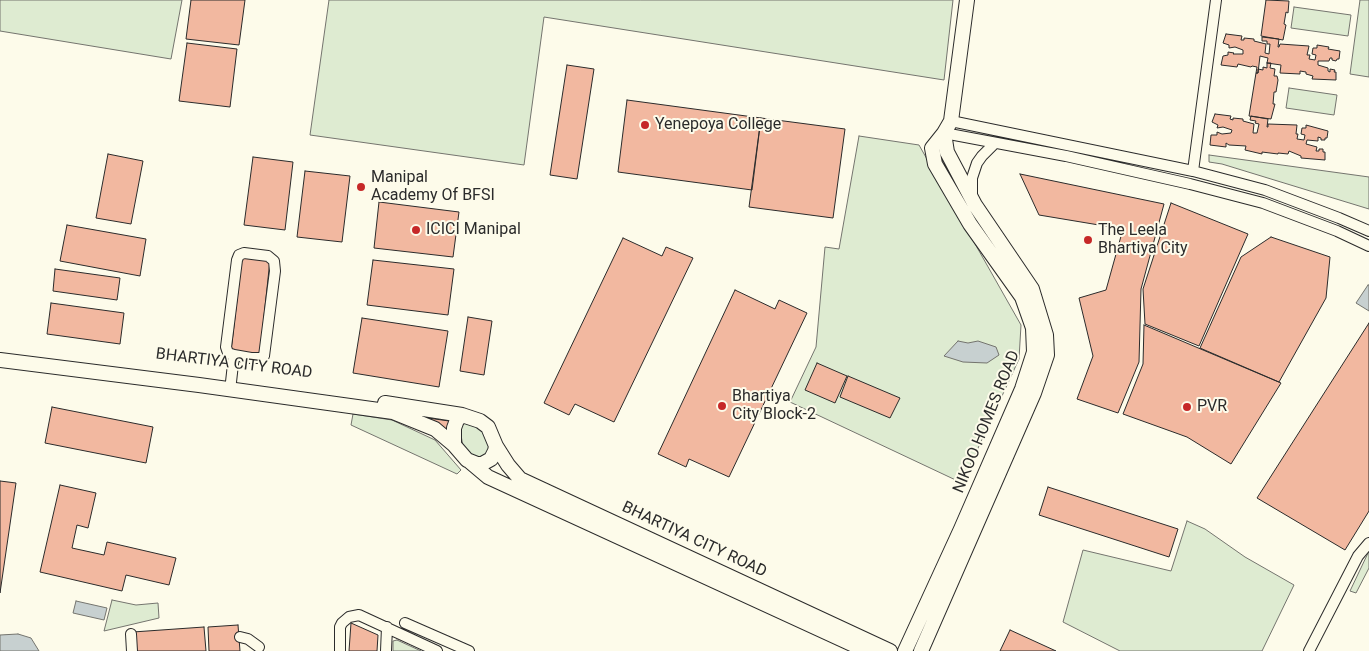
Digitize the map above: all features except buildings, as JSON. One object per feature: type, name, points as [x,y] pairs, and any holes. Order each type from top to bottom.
[{"type":"street","points":[[947,127],[968,0]]},
{"type":"street","points":[[1193,171],[1216,0]]},
{"type":"street","points":[[947,127],[995,143],[1124,169],[1263,203],[1369,246]]},
{"type":"street","points":[[947,127],[1127,157],[1193,171],[1265,190],[1369,231]]},
{"type":"street","name":"NIKOO HOMES ROAD","points":[[921,651],[1030,402],[1047,355],[1046,335],[1032,289],[973,201],[947,152],[947,127]]},
{"type":"street","name":"NIKOO HOMES ROAD","points":[[905,651],[969,512],[1022,389],[1034,352],[1033,328],[1022,297],[970,224],[935,164],[932,148],[947,127]]},
{"type":"street","points":[[973,201],[971,186],[974,171],[982,156],[995,143]]},
{"type":"street","points":[[1124,169],[1127,157]]},
{"type":"street","points":[[244,254],[268,256],[274,261],[275,271],[264,356],[251,358],[234,355],[228,353],[226,347],[237,260],[239,255],[244,254]]},
{"type":"street","name":"BHARTIYA CITY ROAD","points":[[0,352],[26,360],[393,412],[435,429],[488,477],[867,651]]},
{"type":"street","points":[[231,382],[234,355]]},
{"type":"street","name":"BHARTIYA CITY ROAD","points":[[0,360],[26,360],[231,382],[340,396],[462,415],[480,420],[492,435],[496,446],[508,465],[520,479],[890,651]]},
{"type":"street","points":[[454,445],[454,428],[457,420],[462,415]]},
{"type":"street","points":[[467,460],[477,464],[486,462],[493,455],[496,446]]},
{"type":"street","points":[[1309,651],[1358,556],[1369,544]]},
{"type":"street","points":[[1317,651],[1369,544]]},
{"type":"street","points":[[340,651],[340,627],[354,615],[364,616],[438,651]]},
{"type":"street","points":[[405,623],[469,651]]},
{"type":"street","points":[[386,651],[387,627]]},
{"type":"street","points":[[131,634],[132,651]]},
{"type":"street","points":[[240,637],[260,645]]},
{"type":"green space","points":[[0,0],[182,0],[171,59],[0,31]]},
{"type":"green space","points":[[329,0],[953,0],[944,80],[544,17],[524,165],[310,135]]},
{"type":"green space","points":[[1360,0],[1369,0],[1369,77],[1350,74]]},
{"type":"green space","points":[[1294,7],[1351,15],[1348,36],[1291,28]]},
{"type":"green space","points":[[1289,88],[1337,95],[1334,115],[1286,108]]},
{"type":"green space","points":[[859,136],[919,145],[1021,325],[1019,359],[962,483],[790,402],[816,347],[825,247],[839,249]]},
{"type":"green space","points":[[1209,155],[1369,177],[1369,209],[1222,164],[1209,162]]},
{"type":"green space","points":[[353,414],[392,420],[435,440],[461,470],[457,474],[351,425]]},
{"type":"green space","points":[[473,422],[485,432],[491,450],[482,459],[470,454],[463,446],[460,430],[464,423]]},
{"type":"green space","points":[[1187,521],[1205,529],[1245,557],[1294,585],[1262,651],[1120,651],[1063,622],[1083,550],[1171,571]]},
{"type":"green space","points":[[1369,551],[1369,568],[1356,593],[1350,591]]},
{"type":"green space","points":[[112,600],[136,605],[158,603],[159,618],[104,631]]},
{"type":"green space","points":[[397,640],[421,651],[393,651],[393,641]]},
{"type":"shaded area","points":[[1369,285],[1369,311],[1356,303]]},
{"type":"shaded area","points":[[958,341],[968,343],[978,341],[996,347],[999,355],[987,363],[963,362],[944,356]]},
{"type":"shaded area","points":[[76,601],[107,608],[104,620],[73,613]]},
{"type":"shaded area","points":[[18,634],[31,638],[39,651],[0,651],[0,635]]},
{"type":"place","name":"Yenepoya College","points":[[645,125]]},
{"type":"place","name":"Manipal Academy Of BFSI","points":[[361,187]]},
{"type":"place","name":"ICICI Manipal","points":[[416,230]]},
{"type":"place","name":"The Leela Bhartiya City","points":[[1088,240]]},
{"type":"place","name":"Bhartiya City Block-2","points":[[722,406]]},
{"type":"place","name":"PVR","points":[[1187,407]]}]
